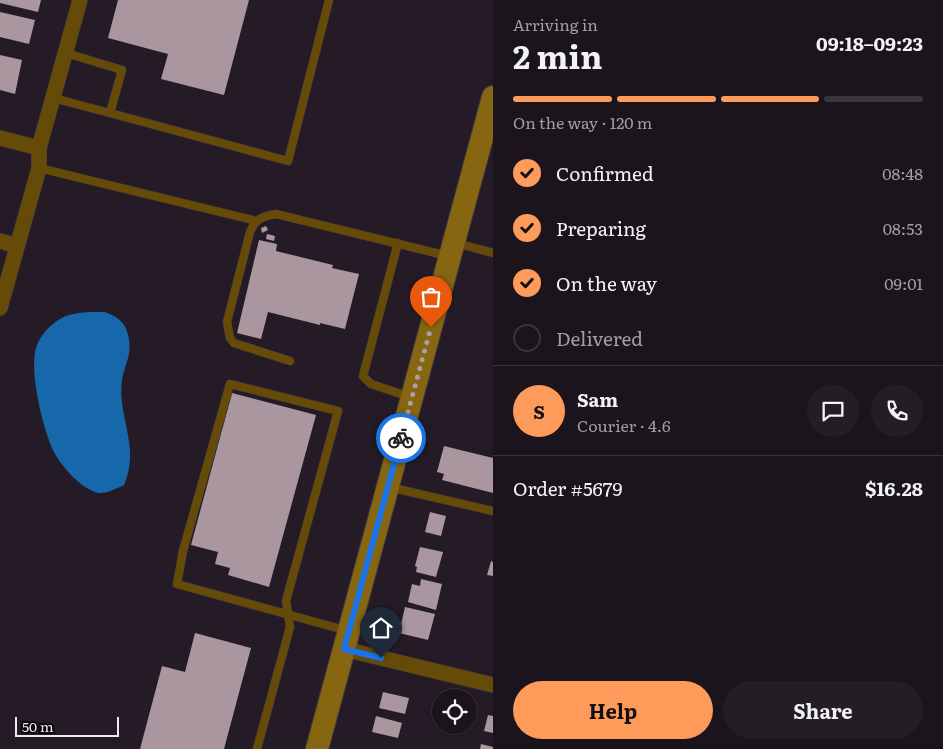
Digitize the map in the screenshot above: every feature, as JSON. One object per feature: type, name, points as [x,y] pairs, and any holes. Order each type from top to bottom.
[{"type":"street","points":[[0,308],[39,168],[39,148],[80,0]]},
{"type":"street","points":[[317,749],[452,249],[489,127],[493,97]]},
{"type":"street","points":[[0,138],[39,148]]},
{"type":"street","points":[[0,241],[17,246]]},
{"type":"street","points":[[346,640],[493,686]]},
{"type":"lane","points":[[53,98],[288,161],[329,0]]},
{"type":"lane","points":[[66,53],[122,70],[110,113]]},
{"type":"lane","points":[[39,168],[257,221]]},
{"type":"lane","points":[[290,361],[234,343],[230,338],[226,322],[250,232],[253,224],[262,216],[276,214],[398,243],[493,252]]},
{"type":"lane","points":[[398,243],[363,376],[370,384],[412,397]]},
{"type":"lane","points":[[257,749],[290,627],[289,615],[286,601],[338,412],[230,384],[183,551],[177,584],[289,615],[346,640]]},
{"type":"lane","points":[[388,487],[493,511]]},
{"type":"water","points":[[105,312],[117,318],[127,330],[130,348],[122,380],[121,394],[130,445],[130,458],[129,471],[124,485],[109,492],[99,493],[92,491],[73,477],[54,452],[38,400],[34,358],[39,340],[47,329],[57,321],[68,315]]},
{"type":"building","points":[[0,0],[41,0],[38,12],[0,3]]},
{"type":"building","points":[[118,0],[249,0],[224,95],[161,79],[168,54],[108,38]]},
{"type":"building","points":[[0,12],[35,20],[29,44],[0,37]]},
{"type":"building","points":[[0,55],[22,60],[15,94],[0,90]]},
{"type":"building","points":[[266,226],[268,230],[262,233],[261,228]]},
{"type":"building","points":[[267,234],[275,236],[274,241],[266,239]]},
{"type":"building","points":[[259,240],[277,244],[276,251],[333,265],[332,268],[359,274],[345,329],[268,312],[261,339],[237,333]]},
{"type":"building","points":[[232,393],[316,415],[269,587],[228,575],[230,568],[215,564],[218,552],[191,545]]},
{"type":"building","points":[[444,446],[493,458],[493,493],[442,480],[444,474],[437,472]]},
{"type":"building","points":[[430,512],[446,516],[441,536],[425,532]]},
{"type":"building","points":[[420,547],[443,552],[436,577],[416,572],[417,567],[415,566]]},
{"type":"building","points":[[491,561],[493,562],[493,576],[487,575]]},
{"type":"building","points":[[421,579],[442,584],[436,610],[408,602],[412,584],[420,586]]},
{"type":"building","points":[[405,607],[435,614],[428,640],[399,633]]},
{"type":"building","points":[[195,633],[251,648],[224,749],[140,749],[162,666],[185,672]]},
{"type":"building","points":[[383,692],[409,698],[405,714],[379,708]]},
{"type":"building","points":[[488,715],[493,716],[493,733],[484,731]]},
{"type":"building","points":[[376,716],[402,723],[398,738],[372,732]]},
{"type":"building","points":[[481,744],[493,747],[493,749],[480,749]]},
{"type":"way so far","points":[[401,438],[431,327]]},
{"type":"route","points":[[381,658],[344,649],[401,438]]}]
